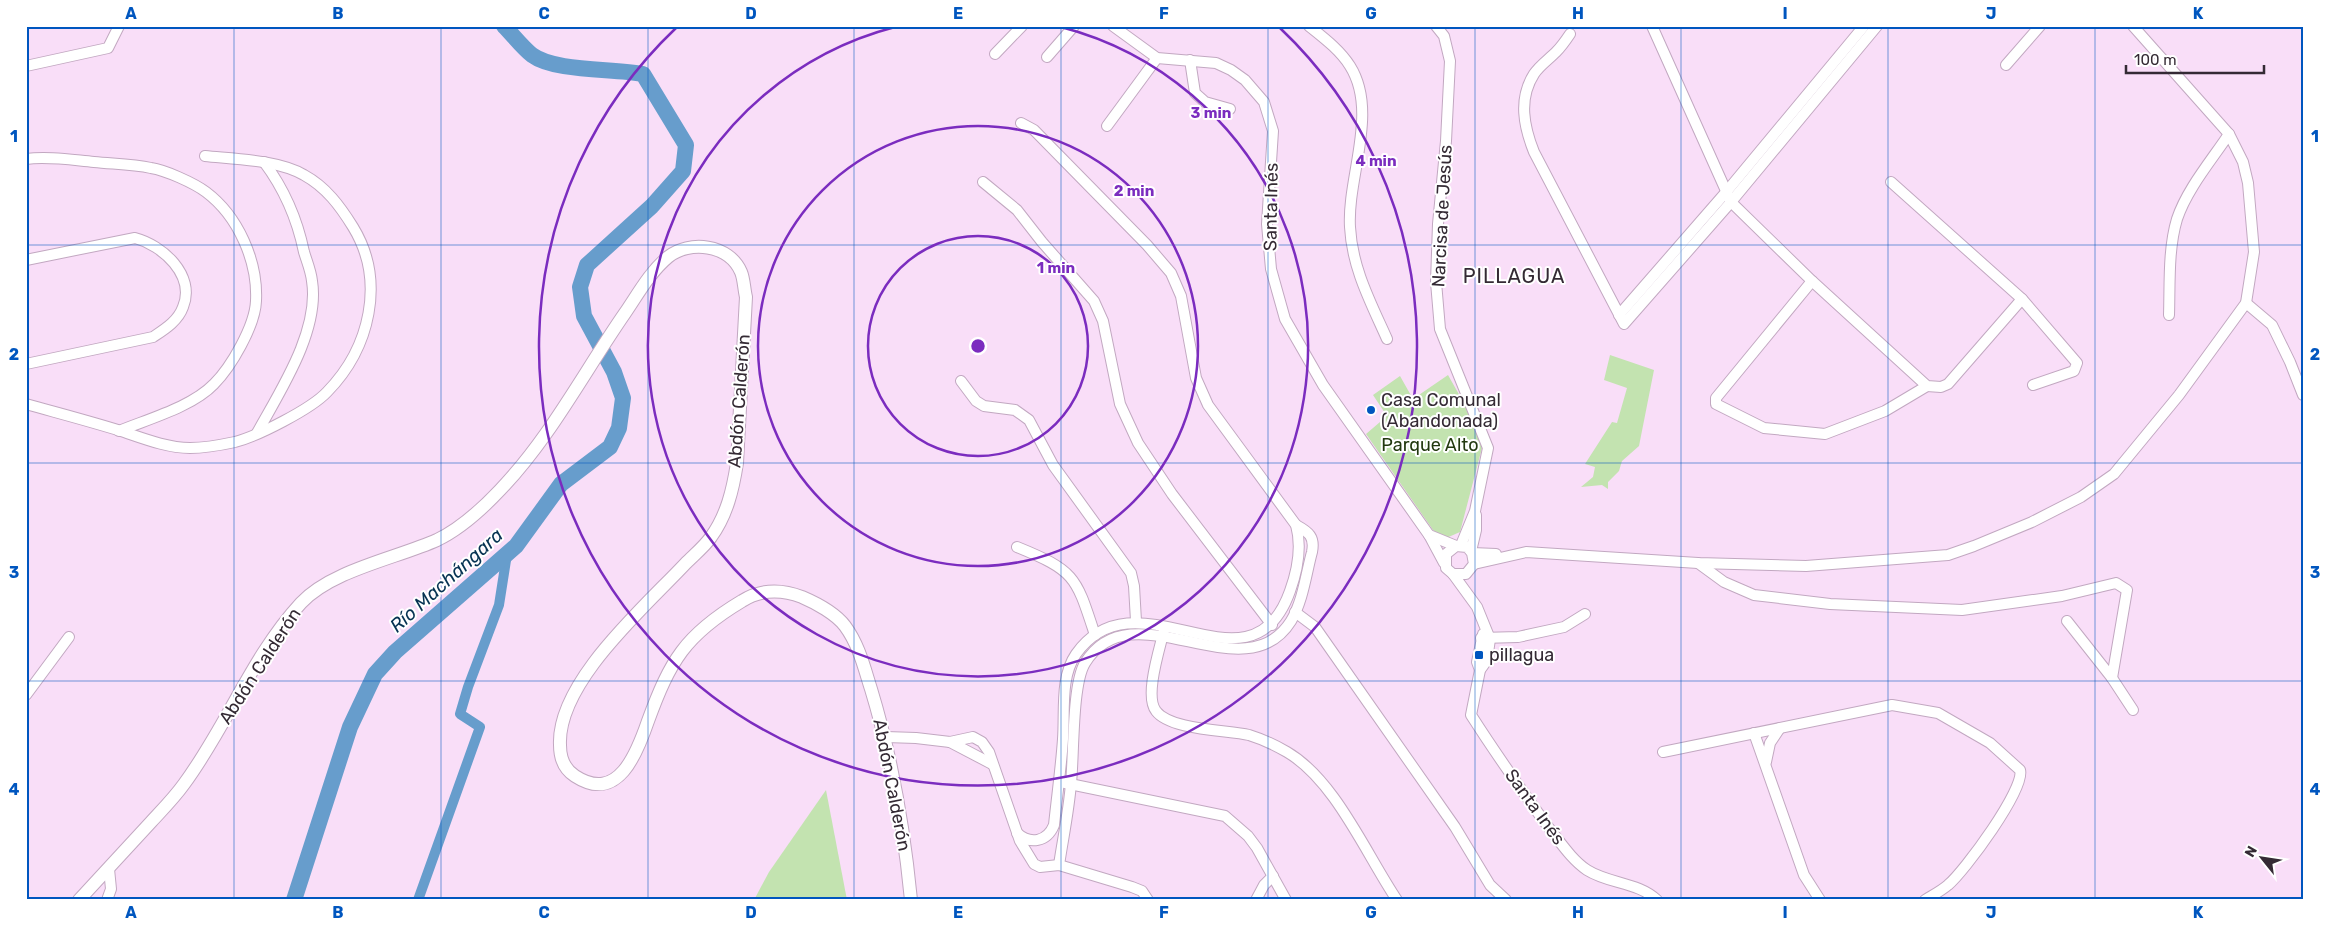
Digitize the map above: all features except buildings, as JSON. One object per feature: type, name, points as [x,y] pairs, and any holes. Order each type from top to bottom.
[{"type":"street","points":[[26,66],[108,48],[119,26]]},
{"type":"street","points":[[995,54],[1022,26]]},
{"type":"street","points":[[1048,57],[1074,26]]},
{"type":"street","points":[[1107,126],[1157,58],[1113,26]]},
{"type":"street","points":[[1309,26],[1334,46],[1350,66],[1359,87],[1362,124],[1350,227],[1355,266],[1387,339]]},
{"type":"street","name":"Narcisa de Jesús","points":[[1436,26],[1444,36],[1450,61],[1446,141],[1438,224],[1436,282],[1440,329],[1488,448],[1475,511],[1459,545]]},
{"type":"street","points":[[1652,26],[1731,202],[1812,282],[1927,386]]},
{"type":"street","points":[[1621,320],[1731,202],[1855,44],[1864,26]]},
{"type":"street","points":[[1621,320],[1727,191],[1855,44],[1877,26]]},
{"type":"street","points":[[2006,65],[2040,26]]},
{"type":"street","points":[[1459,545],[1448,550],[1444,563],[1453,574],[1462,576],[1472,568],[1506,555],[1526,552],[1698,563],[1806,566],[1948,555],[2032,522],[2081,497],[2114,474],[2174,402],[2246,303],[2254,252],[2248,183],[2243,162],[2229,134],[2133,26]]},
{"type":"street","points":[[1570,34],[1558,50],[1534,74],[1526,92],[1523,112],[1528,136],[1534,152],[1621,320]]},
{"type":"street","name":"Santa Inés","points":[[1157,58],[1216,63],[1231,70],[1245,80],[1264,102],[1273,131],[1267,224],[1271,269],[1285,319],[1323,385],[1429,535],[1444,563]]},
{"type":"street","points":[[1190,60],[1195,93],[1205,102],[1230,109]]},
{"type":"street","points":[[1017,833],[1025,839],[1035,841],[1045,838],[1054,825],[1068,671],[1077,653],[1096,635],[1110,627],[1136,622],[1163,632],[1238,650],[1253,648],[1270,641],[1282,631],[1295,612],[1314,545],[1311,535],[1296,525],[1208,405],[1196,378],[1181,296],[1171,273],[1147,245],[1034,130],[1021,123]]},
{"type":"street","points":[[2169,314],[2171,262],[2177,221],[2189,195],[2229,134]]},
{"type":"street","points":[[26,404],[154,442],[189,448],[235,442],[256,433],[310,406],[342,376],[363,334],[372,299],[372,280],[360,239],[332,197],[322,186],[302,174],[264,162],[205,156]]},
{"type":"street","points":[[26,159],[46,158],[152,168],[195,185],[219,204],[231,217],[243,239],[252,262],[256,302],[247,333],[232,362],[213,385],[192,401],[119,431]]},
{"type":"street","points":[[256,433],[297,361],[306,336],[311,311],[313,282],[293,210],[280,184],[264,162]]},
{"type":"street","points":[[984,182],[1018,210],[1099,309],[1120,404],[1138,444],[1172,494],[1272,625]]},
{"type":"street","points":[[1891,182],[2022,299],[2077,363],[2074,371],[2032,385]]},
{"type":"street","points":[[26,260],[135,238],[148,241],[172,259],[181,275],[185,295],[184,306],[176,319],[167,329],[153,337],[26,364]]},
{"type":"street","name":"Abdón Calderón","points":[[79,900],[183,785],[274,638],[303,601],[326,583],[440,539],[467,520],[500,491],[525,462],[552,425],[598,352],[655,270],[669,256],[684,248],[702,246],[727,255],[741,272],[746,297],[737,463],[732,490],[711,537],[609,645],[577,688],[567,710],[560,738],[560,756],[565,767],[573,775],[595,782],[606,783],[620,776],[632,763],[661,688],[677,655],[701,629],[755,593],[789,592],[808,600],[844,624],[858,649],[886,737],[902,820],[911,900]]},
{"type":"street","points":[[1812,282],[1716,398],[1716,404],[1764,428],[1825,434],[1885,411],[1927,386],[1941,387],[1948,384],[2022,299]]},
{"type":"street","points":[[2246,303],[2272,326],[2290,362],[2303,395]]},
{"type":"street","points":[[2290,362],[2301,375]]},
{"type":"street","points":[[961,381],[976,401],[984,406],[1015,410],[1029,420],[1058,473],[1132,573],[1136,622]]},
{"type":"street","points":[[1472,568],[1472,552],[1476,530],[1475,511]]},
{"type":"street","points":[[1059,865],[1071,784],[1078,685],[1085,662],[1102,644],[1114,638],[1136,633],[1163,632],[1236,639],[1259,634],[1272,625],[1286,604],[1295,576],[1300,546],[1296,525]]},
{"type":"street","points":[[1429,535],[1459,545],[1472,552],[1506,555]]},
{"type":"street","points":[[1017,547],[1044,558],[1071,575],[1080,588],[1096,635]]},
{"type":"street","points":[[1698,563],[1724,582],[1754,596],[1830,604],[1962,610],[2062,596],[2116,583],[2127,590],[2112,678]]},
{"type":"street","name":"Santa Inés","points":[[1470,596],[1472,568]]},
{"type":"street","name":"Santa Inés","points":[[1453,574],[1477,607],[1485,628],[1486,663],[1480,670],[1471,716],[1520,789],[1568,853],[1589,871],[1644,890],[1657,900]]},
{"type":"street","points":[[1295,612],[1315,627],[1455,827],[1490,885],[1506,900]]},
{"type":"street","points":[[1485,639],[1518,636],[1564,627],[1585,614]]},
{"type":"street","points":[[2067,621],[2112,678],[2133,710]]},
{"type":"street","points":[[1163,632],[1152,693],[1153,708],[1157,714],[1170,722],[1250,736],[1289,753],[1319,778],[1397,900]]},
{"type":"street","points":[[26,695],[68,637]]},
{"type":"street","points":[[1663,752],[1892,705],[1938,713],[1990,743],[2020,770],[2021,779],[1988,838],[1948,885],[1925,900]]},
{"type":"street","points":[[1765,765],[1770,743],[1780,728]]},
{"type":"street","points":[[1754,733],[1804,876],[1820,900]]},
{"type":"street","points":[[886,737],[950,742],[973,737],[982,742],[989,752],[1017,833],[1026,853],[1034,864],[1040,866],[1059,865],[1132,887],[1142,891],[1148,900]]},
{"type":"street","points":[[950,742],[992,764]]},
{"type":"street","points":[[1059,782],[1225,816],[1248,836],[1273,876],[1284,896],[1273,900]]},
{"type":"street","points":[[107,900],[111,889],[109,868]]},
{"type":"street","points":[[1256,900],[1264,885],[1273,876]]},
{"type":"green space","points":[[1610,355],[1654,370],[1639,446],[1622,461],[1619,471],[1608,482],[1608,489],[1602,485],[1581,487],[1593,477],[1595,467],[1585,464],[1612,422],[1617,423],[1627,388],[1604,380]]},
{"type":"green space","name":"Parque Alto","points":[[1448,375],[1465,405],[1482,448],[1460,532],[1444,539],[1433,530],[1366,434],[1387,416],[1373,395],[1400,376],[1413,399]]},
{"type":"green space","points":[[826,790],[847,900],[754,900],[769,872]]},
{"type":"waterway","name":"Río Machángara","points":[[294,900],[350,727],[375,674],[395,652],[516,546],[561,484],[610,447],[619,428],[623,398],[614,372],[584,316],[580,287],[587,265],[652,206],[683,171],[686,145],[643,74],[569,67],[542,60],[528,52],[504,26]]},
{"type":"waterway","points":[[418,900],[480,727],[460,714],[468,687],[499,605],[507,554]]},
{"type":"place","name":"Casa Comunal (Abandonada)","points":[[1371,410]]},
{"type":"place","name":"pillagua","points":[[1479,655]]},
{"type":"district","name":"PILLAGUA","points":[[1514,276]]}]
